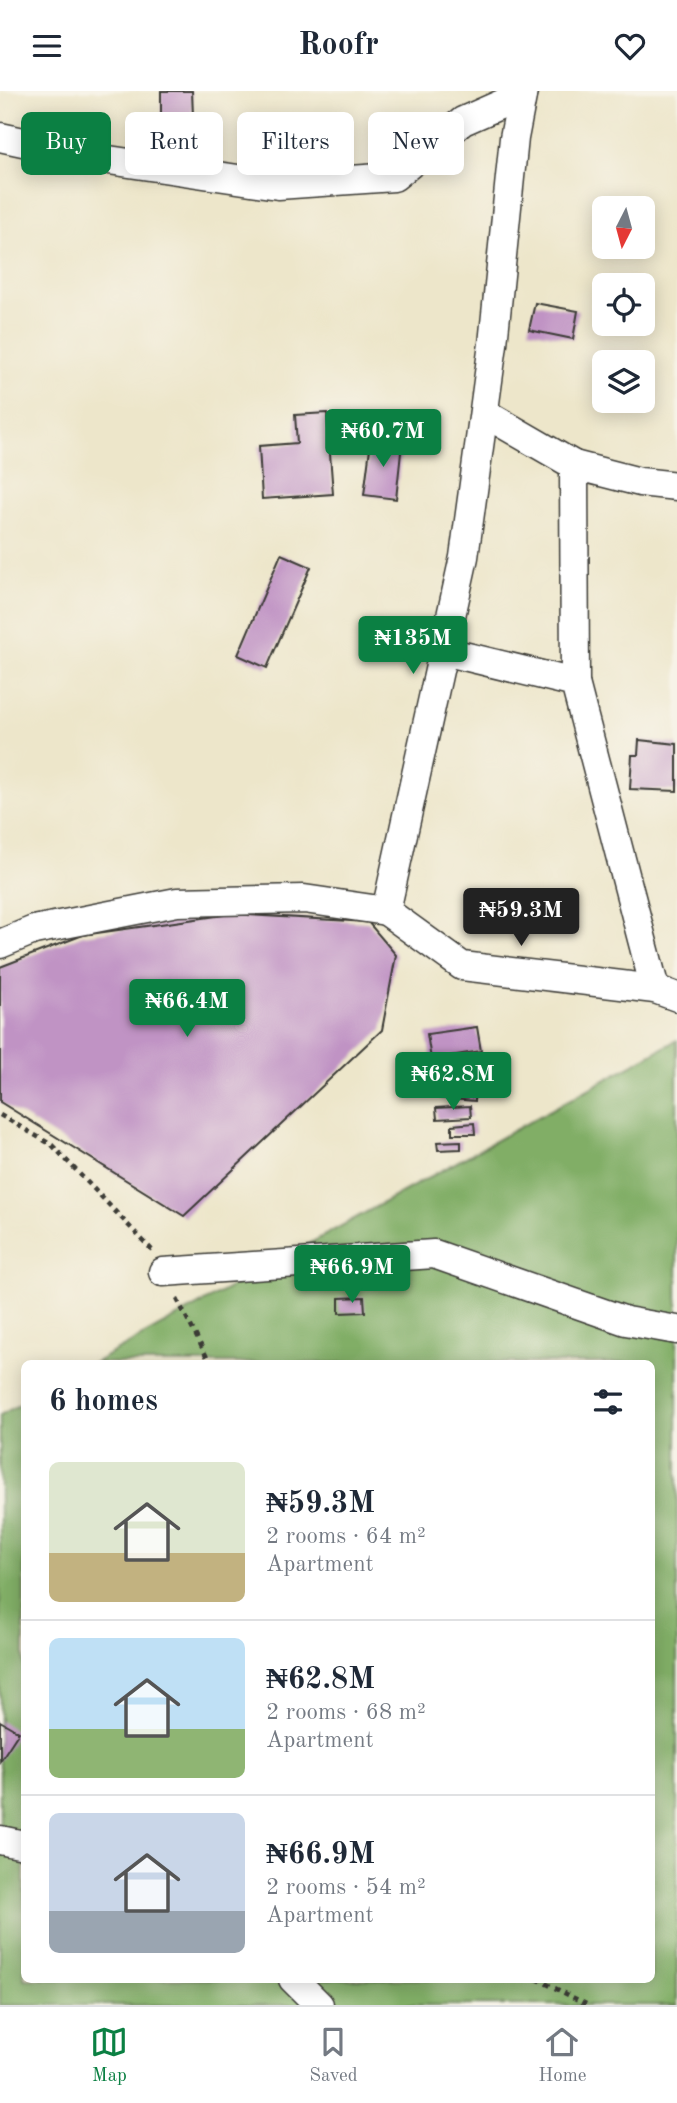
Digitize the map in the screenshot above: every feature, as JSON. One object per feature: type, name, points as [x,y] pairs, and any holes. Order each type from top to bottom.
[{"type":"street","points":[[0,137],[102,159],[278,185],[394,177],[463,121],[523,93]]},
{"type":"street","points":[[386,911],[464,557],[494,344],[514,138],[523,93]]},
{"type":"street","points":[[484,413],[574,465],[640,482],[677,486]]},
{"type":"street","points":[[0,944],[34,930],[177,902],[304,899],[386,911],[462,966],[666,993],[575,683],[574,465]]},
{"type":"street","points":[[443,651],[575,683]]},
{"type":"street","points":[[163,1272],[434,1254],[626,1321],[677,1329]]},
{"type":"street","points":[[0,1840],[21,1844]]},
{"type":"street","points":[[297,1983],[318,2005]]},
{"type":"path","points":[[0,1115],[52,1145],[152,1251],[208,1360]]},
{"type":"path","points":[[545,1983],[588,2005]]},
{"type":"green space","points":[[677,1040],[677,2005],[0,2005],[0,1415],[21,1404],[21,1983],[655,1983],[655,1360],[99,1360]]},
{"type":"building","points":[[161,91],[192,91],[193,112],[161,112]]},
{"type":"building","points":[[535,303],[578,311],[573,339],[529,330]]},
{"type":"building","points":[[327,413],[333,494],[262,499],[259,446],[297,443],[295,415]]},
{"type":"building","points":[[371,440],[402,443],[396,499],[364,495]]},
{"type":"building","points":[[281,554],[311,567],[267,668],[238,655]]},
{"type":"building","points":[[639,740],[677,744],[677,791],[630,789],[632,755],[638,755]]},
{"type":"building","points":[[231,914],[368,922],[396,955],[382,1030],[184,1216],[0,1102],[0,967],[83,935]]},
{"type":"building","points":[[477,1027],[481,1051],[431,1059],[427,1034]]},
{"type":"building","points":[[439,1090],[475,1093],[475,1101],[439,1098]]},
{"type":"building","points":[[470,1106],[471,1117],[437,1119],[436,1108]]},
{"type":"building","points":[[474,1123],[475,1134],[452,1134],[452,1125]]},
{"type":"building","points":[[461,1141],[461,1149],[438,1150],[437,1142]]},
{"type":"building","points":[[364,1297],[365,1312],[339,1313],[339,1298]]},
{"type":"building","points":[[0,1721],[19,1732],[0,1761]]}]
